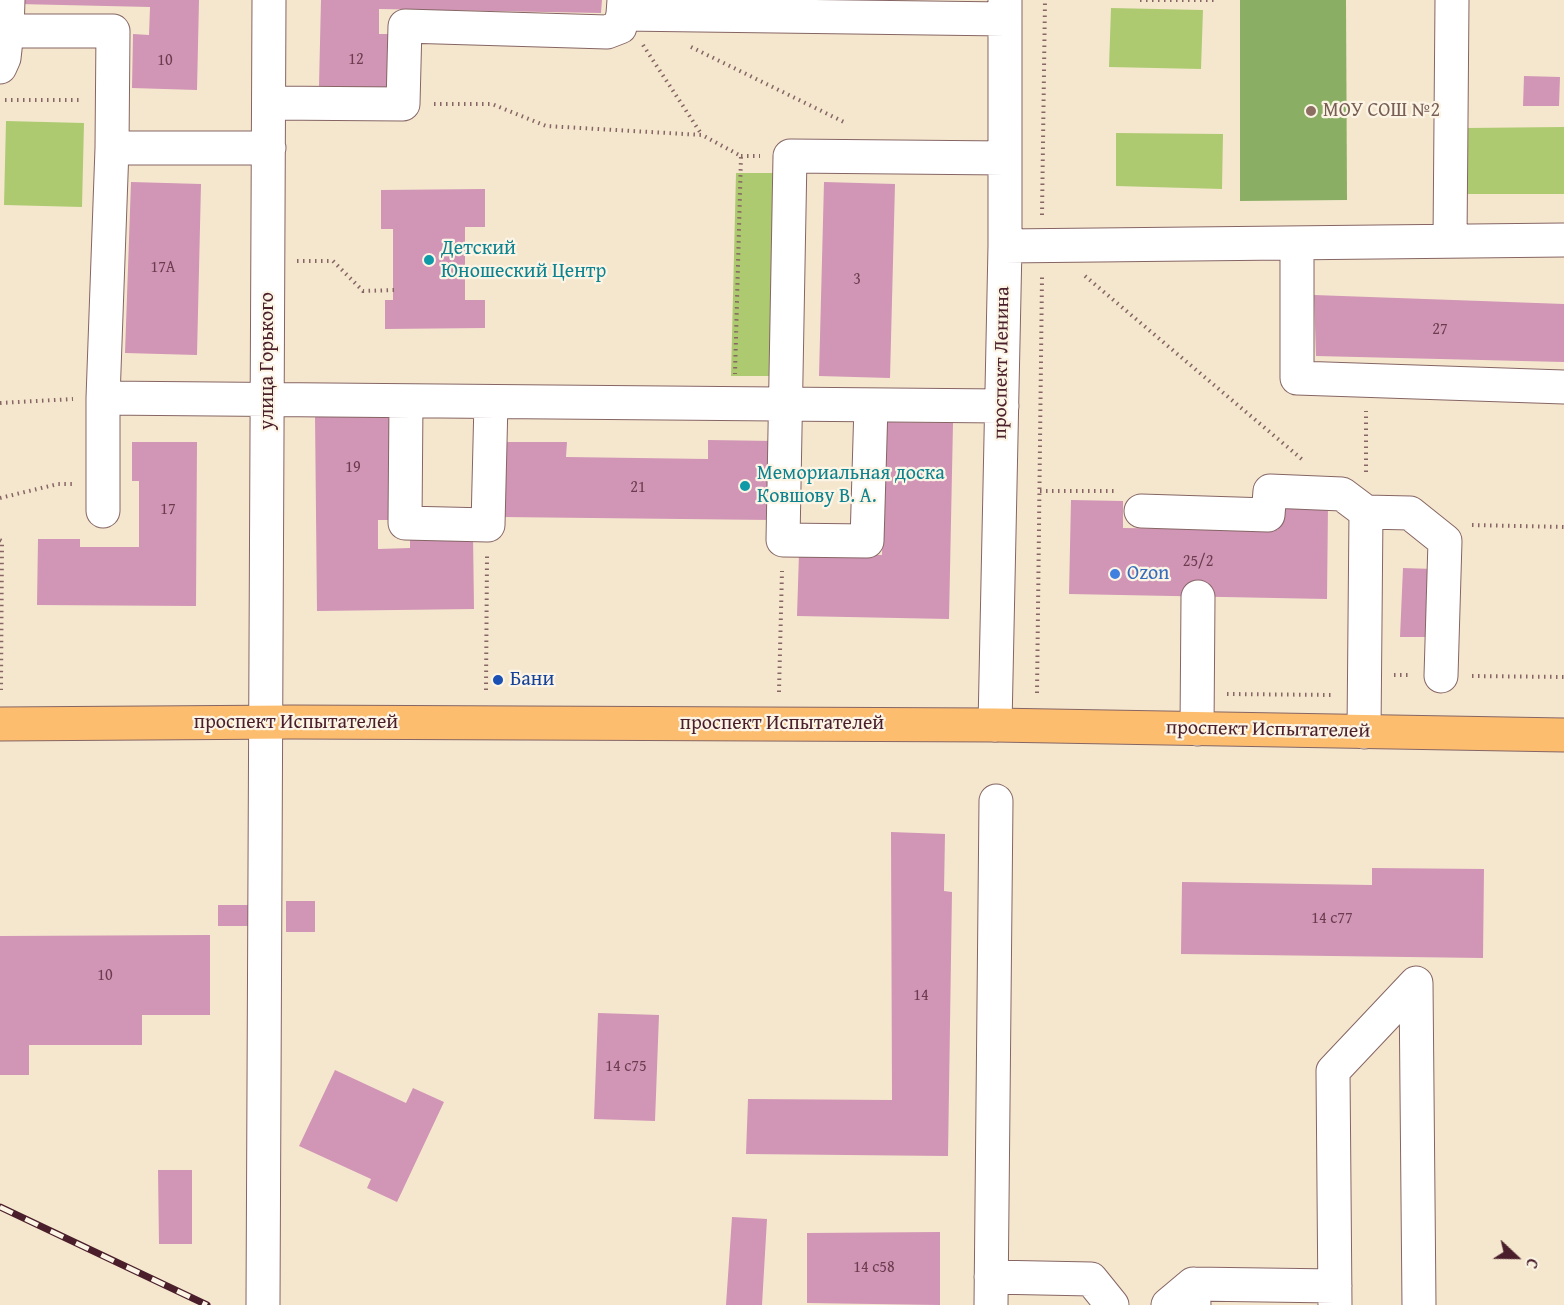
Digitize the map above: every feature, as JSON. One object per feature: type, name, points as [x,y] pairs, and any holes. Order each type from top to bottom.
[{"type":"main road","name":"проспект Испытателей","points":[[0,724],[267,722],[995,725],[1564,735]]},
{"type":"street","name":"улица Горького","points":[[263,1305],[269,0]]},
{"type":"street","points":[[1450,241],[1452,0]]},
{"type":"street","points":[[269,103],[402,104],[405,26],[608,32],[620,27],[623,7],[1005,10]]},
{"type":"street","name":"проспект Ленина","points":[[995,725],[1005,246],[1005,10]]},
{"type":"street","points":[[0,67],[4,58],[7,16],[113,31],[112,148],[103,398],[103,498]]},
{"type":"street","points":[[112,148],[269,148]]},
{"type":"street","points":[[871,405],[867,541],[783,540],[790,156],[1005,158]]},
{"type":"street","points":[[1005,246],[1564,240]]},
{"type":"street","points":[[1298,243],[1297,378],[1564,387]]},
{"type":"street","points":[[103,398],[1002,406]]},
{"type":"street","points":[[406,401],[405,523],[488,525],[491,402]]},
{"type":"street","points":[[1141,512],[1268,515],[1270,491],[1342,494],[1366,512],[1410,513],[1445,541],[1441,676]]},
{"type":"street","points":[[1364,732],[1366,512]]},
{"type":"street","points":[[1197,729],[1198,597]]},
{"type":"street","points":[[996,801],[991,1291],[1091,1279],[1112,1305]]},
{"type":"street","points":[[1168,1305],[1193,1294],[1335,1296],[1333,1071],[1416,983],[1419,1305]]},
{"type":"path","points":[[1037,693],[1046,246],[1045,0]]},
{"type":"path","points":[[1140,0],[1217,0]]},
{"type":"path","points":[[623,7],[702,135]]},
{"type":"path","points":[[686,45],[852,127]]},
{"type":"path","points":[[0,99],[112,100]]},
{"type":"path","points":[[402,104],[492,104],[546,126],[702,135],[741,156],[735,378],[720,404]]},
{"type":"path","points":[[1046,246],[1305,463]]},
{"type":"path","points":[[293,261],[333,261],[363,291],[394,290]]},
{"type":"path","points":[[1366,381],[1366,512]]},
{"type":"path","points":[[0,403],[103,398]]},
{"type":"path","points":[[0,498],[58,484],[103,498]]},
{"type":"path","points":[[1040,491],[1124,491],[1141,512]]},
{"type":"path","points":[[486,690],[488,525]]},
{"type":"path","points":[[1471,525],[1564,527]]},
{"type":"path","points":[[0,540],[2,541],[1,690]]},
{"type":"path","points":[[779,692],[783,540]]},
{"type":"green space","points":[[1240,0],[1346,0],[1347,200],[1240,201]]},
{"type":"green space","points":[[1111,8],[1203,10],[1201,69],[1109,67]]},
{"type":"green space","points":[[6,121],[84,123],[82,207],[4,205]]},
{"type":"green space","points":[[1564,127],[1564,194],[1467,194],[1466,128]]},
{"type":"green space","points":[[1116,133],[1223,134],[1222,189],[1116,186]]},
{"type":"green space","points":[[736,173],[779,173],[774,376],[731,376]]},
{"type":"building","points":[[18,0],[199,0],[197,90],[132,88],[133,34],[149,35],[150,7],[18,4]]},
{"type":"building","points":[[321,0],[602,0],[601,13],[379,9],[379,34],[394,34],[392,88],[319,86]]},
{"type":"building","points":[[1524,76],[1560,77],[1559,106],[1523,106]]},
{"type":"building","points":[[131,182],[201,184],[197,355],[125,353]]},
{"type":"building","points":[[824,182],[895,184],[890,378],[819,376]]},
{"type":"building","name":"Детский Юношеский Центр","points":[[485,189],[485,227],[465,227],[465,300],[485,300],[485,328],[385,329],[385,300],[393,300],[393,229],[381,229],[381,190]]},
{"type":"building","points":[[1314,295],[1564,304],[1564,362],[1316,356]]},
{"type":"building","points":[[390,414],[391,520],[378,520],[378,549],[410,548],[410,535],[473,534],[474,609],[317,611],[315,415]]},
{"type":"building","points":[[885,422],[953,423],[949,619],[797,616],[799,553],[882,555]]},
{"type":"building","points":[[708,440],[774,441],[772,520],[502,517],[503,442],[567,442],[566,457],[708,459]]},
{"type":"building","points":[[132,442],[197,442],[196,606],[37,605],[38,539],[80,539],[80,547],[139,547],[139,481],[132,481]]},
{"type":"building","points":[[1071,500],[1123,501],[1123,528],[1278,530],[1278,503],[1328,504],[1327,599],[1069,594]]},
{"type":"building","points":[[1403,568],[1434,569],[1430,637],[1400,637]]},
{"type":"building","points":[[891,832],[945,834],[944,891],[952,892],[948,1156],[746,1154],[748,1099],[892,1100]]},
{"type":"building","points":[[1372,868],[1484,869],[1483,958],[1181,954],[1182,882],[1372,885]]},
{"type":"building","points":[[286,901],[315,901],[315,932],[286,932]]},
{"type":"building","points":[[218,905],[254,905],[254,926],[218,926]]},
{"type":"building","points":[[210,935],[210,1015],[142,1015],[142,1045],[29,1045],[29,1075],[0,1075],[0,936]]},
{"type":"building","points":[[598,1013],[659,1015],[655,1121],[594,1119]]},
{"type":"building","points":[[335,1070],[406,1103],[413,1088],[444,1102],[397,1202],[367,1188],[371,1179],[299,1146]]},
{"type":"building","points":[[158,1170],[192,1170],[192,1244],[159,1244]]},
{"type":"building","points":[[732,1217],[767,1219],[762,1305],[726,1305]]},
{"type":"building","points":[[940,1232],[940,1305],[807,1303],[807,1233]]},
{"type":"railway","points":[[0,1207],[207,1305]]},
{"type":"place","name":"МОУ СОШ №2","points":[[1311,111]]},
{"type":"place","name":"Детский Юношеский Центр","points":[[429,260]]},
{"type":"place","name":"Мемориальная доска Ковшову В. А.","points":[[745,486]]},
{"type":"place","name":"Ozon","points":[[1115,574]]},
{"type":"place","name":"Бани","points":[[498,680]]}]
